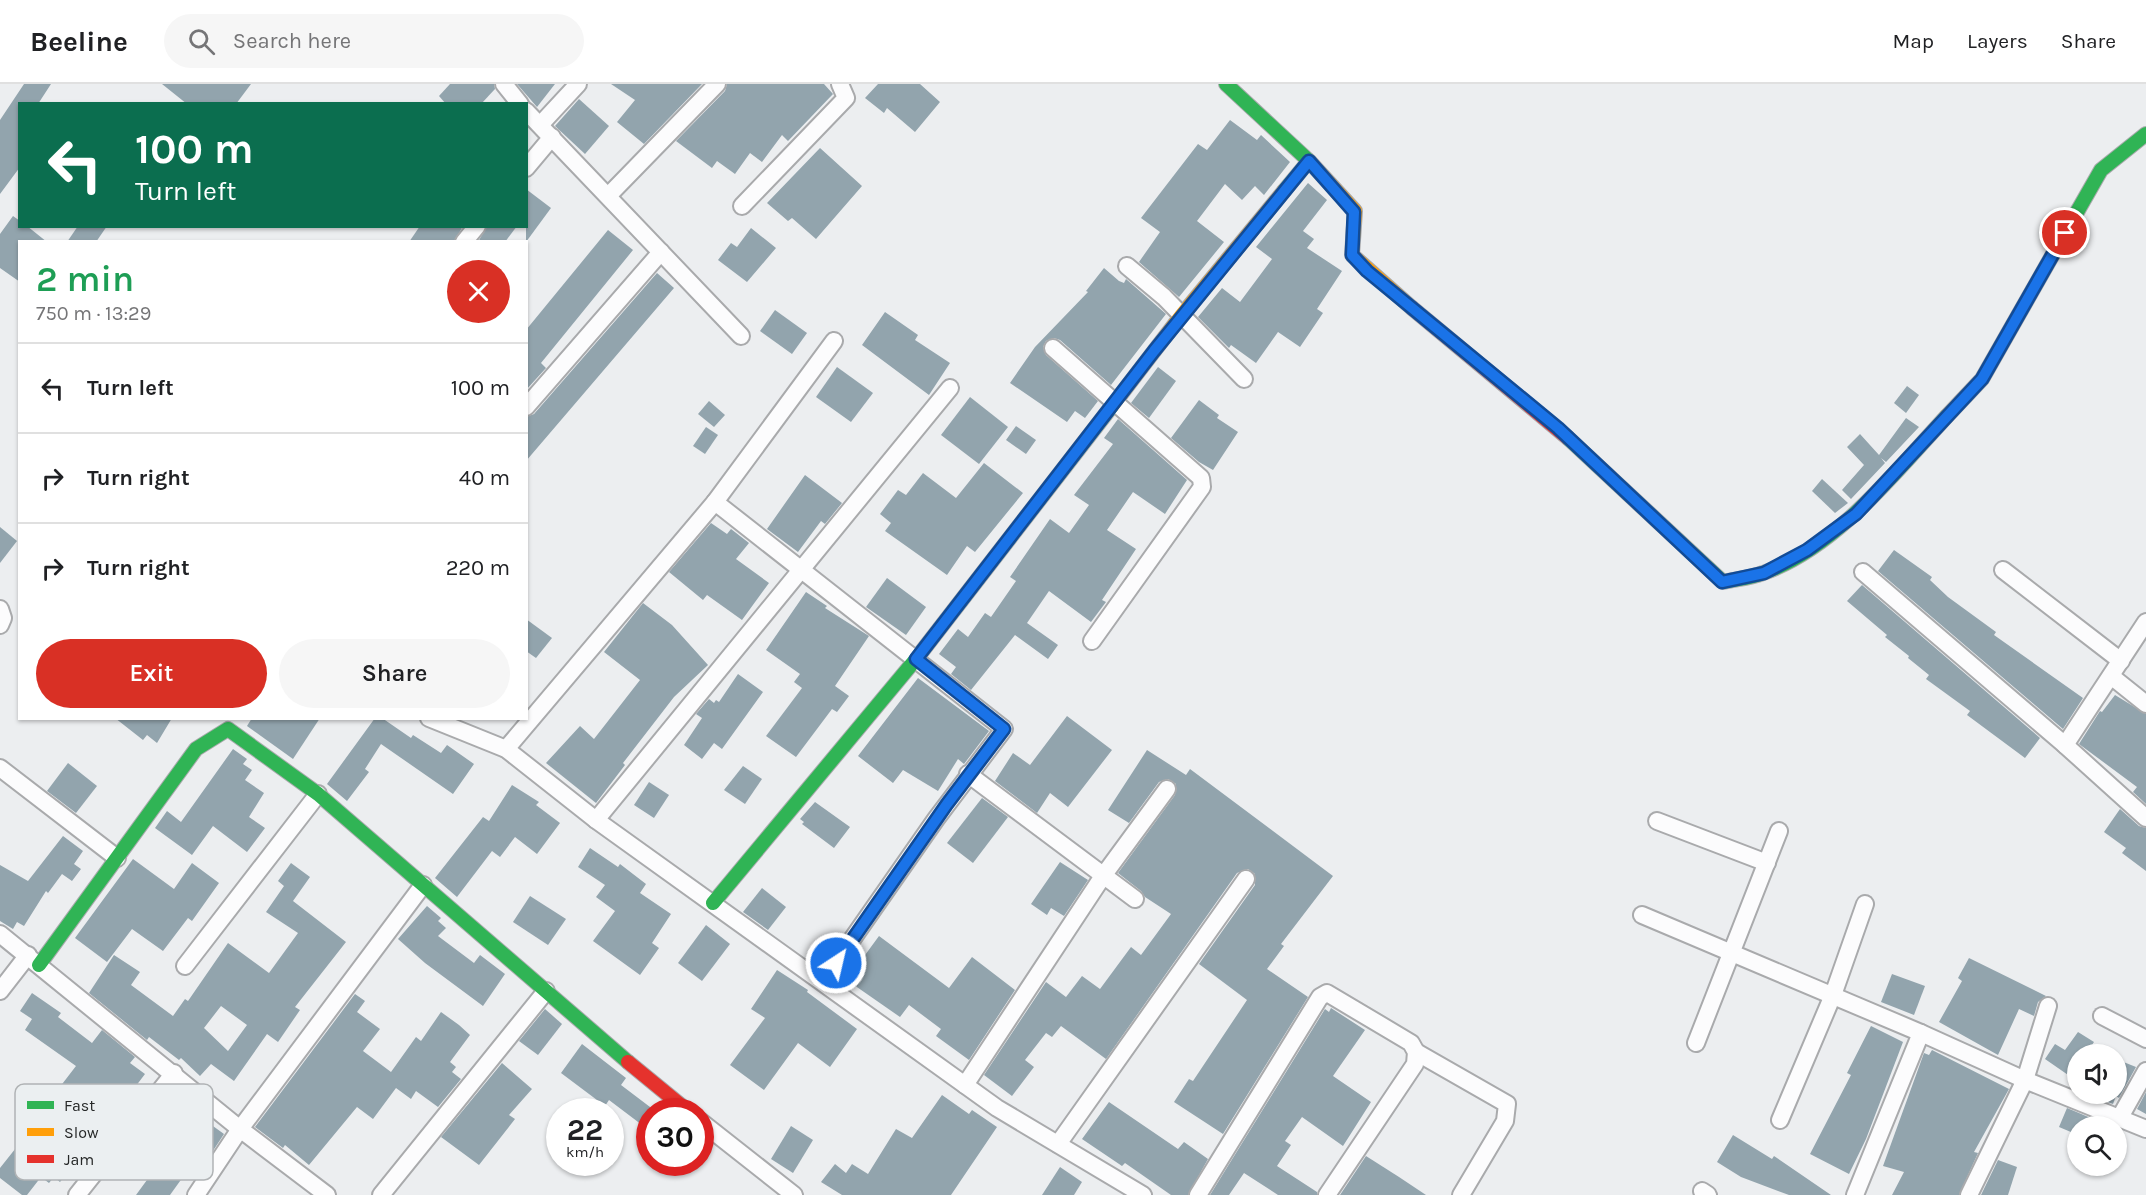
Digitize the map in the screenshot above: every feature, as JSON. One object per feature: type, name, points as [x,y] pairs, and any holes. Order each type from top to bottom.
[{"type":"street","points":[[504,84],[518,102]]},
{"type":"street","points":[[528,164],[546,131],[578,84]]},
{"type":"street","points":[[608,196],[717,84]]},
{"type":"street","points":[[742,206],[846,98],[840,84]]},
{"type":"street","points":[[1226,84],[1309,161],[1354,212],[1352,255],[1367,271],[1558,428],[1722,582],[1764,573],[1807,550],[1856,514],[1982,379],[2101,170],[2146,134]]},
{"type":"street","points":[[528,113],[741,336]]},
{"type":"street","points":[[713,903],[916,659],[1181,316],[1309,161]]},
{"type":"street","points":[[466,240],[475,228]]},
{"type":"street","points":[[528,404],[661,252]]},
{"type":"street","points":[[1127,266],[1164,297],[1244,379]]},
{"type":"street","points":[[506,749],[715,502],[834,341]]},
{"type":"street","points":[[1053,348],[1201,478],[1202,487],[1092,641]]},
{"type":"street","points":[[596,820],[950,388]]},
{"type":"street","points":[[715,502],[1004,729],[968,774],[823,981]]},
{"type":"street","points":[[2003,570],[2121,661]]},
{"type":"street","points":[[1863,572],[2065,745],[2146,818]]},
{"type":"street","points":[[0,609],[3,618],[0,625]]},
{"type":"street","points":[[2065,745],[2146,622]]},
{"type":"street","points":[[2111,676],[2146,704]]},
{"type":"street","points":[[434,720],[506,749],[596,820],[997,1108],[1143,1195]]},
{"type":"street","points":[[0,991],[33,960],[117,858],[196,749],[231,724],[318,794],[672,1098]]},
{"type":"street","points":[[0,768],[117,858]]},
{"type":"street","points":[[968,774],[1135,899]]},
{"type":"street","points":[[965,1085],[1103,876],[1167,789]]},
{"type":"street","points":[[185,966],[318,794]]},
{"type":"street","points":[[1658,821],[1767,862]]},
{"type":"street","points":[[1696,1043],[1779,831]]},
{"type":"street","points":[[1058,1144],[1246,879]]},
{"type":"street","points":[[213,1170],[240,1129],[423,885]]},
{"type":"street","points":[[1780,1120],[1833,995],[1865,904]]},
{"type":"street","points":[[1642,915],[2112,1116]]},
{"type":"street","points":[[0,934],[187,1084]]},
{"type":"street","points":[[381,1195],[546,991]]},
{"type":"street","points":[[1198,1195],[1320,997],[1327,993],[1411,1043],[1416,1052],[1507,1104],[1505,1122],[1461,1195]]},
{"type":"street","points":[[1969,1195],[2025,1080],[2048,1006]]},
{"type":"street","points":[[2102,1016],[2146,1039]]},
{"type":"street","points":[[1855,1195],[1921,1033]]},
{"type":"street","points":[[1327,1195],[1415,1064],[1416,1052]]},
{"type":"street","points":[[2121,1116],[2146,1071]]},
{"type":"street","points":[[165,1084],[174,1073]]},
{"type":"street","points":[[213,1106],[327,1195]]},
{"type":"street","points":[[2127,1122],[2146,1129]]},
{"type":"street","points":[[714,1132],[794,1195]]},
{"type":"street","points":[[77,1195],[89,1180]]},
{"type":"street","points":[[196,1195],[206,1180]]},
{"type":"building","points":[[24,84],[51,84],[39,102],[18,102],[18,170],[0,194],[0,120]]},
{"type":"building","points":[[162,84],[251,84],[238,102],[184,102]]},
{"type":"building","points":[[450,84],[494,84],[495,89],[483,102],[444,102],[439,96]]},
{"type":"building","points":[[517,84],[555,84],[537,107]]},
{"type":"building","points":[[611,84],[702,84],[644,144],[617,122],[635,100]]},
{"type":"building","points":[[727,84],[824,84],[833,94],[788,141],[782,135],[762,162],[750,153],[735,174],[717,161],[712,168],[676,141],[725,91]]},
{"type":"building","points":[[878,84],[920,84],[940,102],[915,132],[887,108],[884,113],[865,98]]},
{"type":"building","points":[[579,99],[609,126],[585,154],[555,126]]},
{"type":"building","points":[[1230,120],[1257,140],[1261,135],[1290,162],[1264,195],[1255,186],[1242,200],[1225,184],[1197,221],[1224,242],[1179,297],[1139,262],[1160,232],[1141,218],[1198,144],[1207,150]]},
{"type":"building","points":[[820,148],[862,186],[816,239],[792,218],[788,221],[767,203]]},
{"type":"building","points":[[1308,183],[1327,200],[1303,231],[1314,239],[1307,248],[1342,271],[1317,309],[1323,313],[1300,347],[1278,332],[1256,363],[1231,345],[1229,348],[1198,317],[1222,288],[1240,302],[1272,259],[1256,247]]},
{"type":"building","points":[[528,191],[551,208],[526,240],[526,228],[528,228]]},
{"type":"building","points":[[13,216],[18,220],[18,228],[30,228],[44,240],[18,240],[18,281],[0,268],[0,234]]},
{"type":"building","points":[[77,228],[106,228],[97,240],[68,240]]},
{"type":"building","points":[[419,228],[462,228],[455,240],[410,240]]},
{"type":"building","points":[[486,228],[516,228],[506,240],[479,240]]},
{"type":"building","points":[[751,228],[776,248],[747,282],[718,260],[731,243],[737,247]]},
{"type":"building","points":[[608,230],[633,250],[541,363],[546,368],[528,388],[528,328]]},
{"type":"building","points":[[1104,268],[1119,281],[1124,283],[1126,279],[1166,314],[1111,385],[1060,340],[1054,338],[1046,341],[1043,347],[1046,355],[1098,401],[1085,418],[1075,411],[1067,422],[1010,383],[1035,347],[1088,292],[1086,291]]},
{"type":"building","points":[[657,273],[674,288],[528,459],[528,416],[534,414]]},
{"type":"building","points":[[775,310],[807,333],[792,354],[760,331]]},
{"type":"building","points":[[885,312],[918,335],[915,340],[950,363],[929,395],[862,345]]},
{"type":"building","points":[[837,367],[873,393],[851,422],[816,397]]},
{"type":"building","points":[[1158,367],[1176,381],[1149,418],[1131,403]]},
{"type":"building","points":[[1907,386],[1919,395],[1906,413],[1894,403]]},
{"type":"building","points":[[970,397],[1008,427],[979,464],[941,435]]},
{"type":"building","points":[[1199,400],[1219,415],[1217,418],[1238,432],[1213,470],[1199,462],[1171,438]]},
{"type":"building","points":[[709,401],[725,415],[714,427],[698,414]]},
{"type":"building","points":[[1906,418],[1919,427],[1886,462],[1881,458],[1885,463],[1851,499],[1842,490],[1864,465],[1847,447],[1860,434],[1879,455]]},
{"type":"building","points":[[1118,419],[1187,480],[1165,514],[1133,492],[1107,530],[1136,549],[1102,600],[1106,602],[1091,622],[1049,591],[1027,623],[1058,645],[1048,659],[1015,635],[971,690],[951,674],[956,667],[939,654],[958,629],[968,637],[985,613],[991,617],[1016,581],[1010,577],[1050,519],[1069,533],[1089,505],[1074,495],[1113,444],[1104,438]]},
{"type":"building","points":[[1016,426],[1036,440],[1026,454],[1006,440]]},
{"type":"building","points":[[706,427],[718,435],[705,454],[693,446]]},
{"type":"building","points":[[984,463],[1023,493],[975,552],[967,546],[947,575],[885,531],[891,523],[880,514],[898,490],[906,495],[923,473],[956,498]]},
{"type":"building","points":[[805,475],[842,503],[825,524],[821,521],[798,552],[767,529]]},
{"type":"building","points":[[1822,479],[1848,503],[1835,513],[1812,491]]},
{"type":"building","points":[[711,523],[727,534],[731,529],[749,543],[736,559],[769,583],[742,620],[707,595],[703,600],[669,572]]},
{"type":"building","points":[[0,527],[17,541],[0,563]]},
{"type":"building","points":[[1894,550],[1932,577],[1930,580],[1948,597],[1996,632],[1994,635],[2083,698],[2063,729],[1878,571]]},
{"type":"building","points":[[887,578],[926,607],[906,635],[866,607]]},
{"type":"building","points":[[1862,585],[2040,738],[2025,758],[1967,715],[1970,711],[1926,679],[1929,675],[1847,601]]},
{"type":"building","points":[[806,592],[827,606],[825,608],[869,636],[835,686],[849,696],[837,712],[832,709],[796,757],[766,736],[802,688],[794,682],[800,674],[766,650]]},
{"type":"building","points":[[643,603],[672,625],[708,665],[674,697],[623,763],[625,765],[596,803],[546,763],[580,726],[594,739],[640,680],[604,652]]},
{"type":"building","points":[[528,620],[552,638],[536,658],[528,652]]},
{"type":"building","points":[[738,674],[763,692],[722,749],[714,743],[702,759],[684,745],[702,718],[696,714],[709,699],[714,703],[716,700],[719,702]]},
{"type":"building","points":[[918,678],[989,731],[964,764],[958,759],[938,791],[903,770],[893,783],[858,756]]},
{"type":"building","points":[[2115,695],[2146,714],[2146,804],[2133,792],[2137,787],[2079,744],[2100,711],[2102,712]]},
{"type":"building","points":[[1067,716],[1112,750],[1068,807],[1050,793],[1037,813],[995,781],[1013,753],[1030,765]]},
{"type":"building","points":[[118,720],[171,720],[157,743],[147,735],[143,740]]},
{"type":"building","points":[[251,720],[319,720],[293,759],[247,726]]},
{"type":"building","points":[[374,720],[385,720],[411,738],[413,735],[441,753],[447,745],[474,764],[453,794],[381,744],[365,769],[369,772],[347,801],[327,784]]},
{"type":"building","points":[[233,749],[247,759],[243,764],[252,770],[245,780],[264,793],[249,817],[265,828],[247,852],[213,826],[192,855],[155,828],[167,811],[181,822]]},
{"type":"building","points":[[1147,750],[1186,775],[1190,769],[1333,876],[1281,944],[1284,946],[1267,969],[1308,997],[1223,1134],[1174,1102],[1189,1079],[1193,1081],[1247,1000],[1199,964],[1255,885],[1255,874],[1248,869],[1237,873],[1106,1059],[1061,1026],[1052,1037],[1046,1033],[1025,1060],[1034,1067],[1012,1096],[984,1075],[1046,982],[1066,997],[1082,976],[1100,989],[1131,947],[1141,955],[1171,914],[1145,897],[1141,891],[1118,873],[1175,795],[1176,784],[1168,779],[1159,782],[1129,823],[1108,810]]},
{"type":"building","points":[[68,763],[97,786],[76,813],[47,791]]},
{"type":"building","points":[[743,766],[762,779],[745,804],[724,790]]},
{"type":"building","points":[[649,782],[669,795],[654,818],[634,805]]},
{"type":"building","points":[[512,785],[539,802],[536,805],[560,823],[537,854],[515,837],[500,857],[492,851],[457,897],[435,878],[483,817],[489,821]]},
{"type":"building","points":[[982,798],[1008,817],[973,863],[947,843]]},
{"type":"building","points":[[815,802],[850,827],[834,848],[802,824],[804,822],[800,819]]},
{"type":"building","points":[[2120,809],[2139,826],[2146,828],[2146,871],[2122,853],[2126,848],[2104,832]]},
{"type":"building","points":[[63,836],[83,851],[74,864],[81,869],[72,881],[62,874],[48,893],[46,891],[24,926],[17,922],[13,929],[0,921],[0,865],[28,881]]},
{"type":"building","points":[[590,848],[618,867],[620,864],[646,884],[640,893],[671,914],[652,943],[659,948],[640,975],[593,941],[615,911],[596,897],[605,885],[578,867]]},
{"type":"building","points":[[133,859],[174,889],[192,863],[219,883],[192,921],[188,918],[163,951],[132,929],[107,962],[75,938]]},
{"type":"building","points":[[1060,862],[1088,880],[1064,916],[1051,908],[1047,915],[1031,904]]},
{"type":"building","points":[[291,863],[310,877],[293,901],[346,942],[295,1007],[300,1010],[278,1042],[267,1034],[234,1081],[211,1064],[200,1076],[181,1058],[179,1060],[149,1037],[147,1040],[89,993],[114,955],[140,972],[131,985],[173,1016],[185,999],[188,1001],[228,943],[269,973],[298,933],[266,912],[284,886],[278,881]],"holes":[[[221,1006],[247,1025],[228,1051],[204,1028]]]},
{"type":"building","points":[[762,888],[786,907],[768,930],[743,912]]},
{"type":"building","points":[[530,896],[566,919],[548,945],[513,922]]},
{"type":"building","points":[[427,906],[441,918],[438,921],[446,928],[438,936],[474,963],[480,955],[505,974],[483,1006],[425,963],[398,939]]},
{"type":"building","points":[[706,925],[730,944],[702,981],[678,963]]},
{"type":"building","points":[[879,936],[949,988],[972,957],[1015,990],[969,1060],[936,1036],[941,1029],[909,1005],[900,1017],[854,985],[864,972],[857,966]]},
{"type":"building","points":[[1969,958],[2046,996],[2038,1002],[2034,1016],[2019,1009],[1998,1055],[1939,1022],[1962,981],[1958,978]]},
{"type":"building","points":[[777,970],[808,990],[807,992],[857,1029],[830,1067],[798,1043],[764,1090],[730,1065],[765,1018],[751,1009]]},
{"type":"building","points":[[1892,974],[1925,986],[1914,1015],[1881,1002]]},
{"type":"building","points":[[32,993],[61,1013],[58,1017],[92,1043],[102,1030],[135,1057],[130,1063],[145,1074],[137,1084],[62,1084],[76,1066],[25,1030],[32,1019],[20,1011]]},
{"type":"building","points":[[355,994],[365,1001],[357,1012],[380,1029],[363,1051],[391,1072],[416,1037],[421,1041],[441,1012],[459,1025],[470,1035],[450,1062],[456,1067],[452,1072],[461,1079],[438,1107],[416,1091],[411,1099],[396,1088],[373,1119],[357,1107],[309,1165],[285,1145],[283,1148],[255,1127]]},
{"type":"building","points":[[1331,1008],[1365,1030],[1333,1076],[1371,1102],[1343,1146],[1302,1117],[1285,1141],[1291,1145],[1277,1166],[1317,1192],[1317,1195],[1278,1195],[1244,1173],[1229,1195],[1210,1195],[1325,1009],[1329,1012]]},
{"type":"building","points":[[545,1009],[562,1024],[538,1055],[519,1041]]},
{"type":"building","points":[[1871,1026],[1903,1042],[1866,1139],[1849,1174],[1810,1154],[1851,1075],[1847,1073]]},
{"type":"building","points":[[2078,1032],[2094,1042],[2093,1044],[2069,1044]]},
{"type":"building","points":[[582,1044],[626,1078],[621,1085],[638,1098],[636,1098],[636,1120],[624,1111],[624,1098],[594,1098],[561,1073]]},
{"type":"building","points":[[2055,1044],[2065,1050],[2067,1047],[2067,1074],[2045,1059]]},
{"type":"building","points":[[1932,1050],[2009,1089],[1974,1152],[1978,1153],[1959,1195],[1892,1195],[1904,1172],[1883,1166],[1924,1053],[1929,1055]]},
{"type":"building","points":[[502,1063],[532,1089],[509,1115],[515,1119],[479,1165],[441,1137]]},
{"type":"building","points":[[2127,1063],[2136,1067],[2127,1083]]},
{"type":"building","points":[[2146,1092],[2146,1114],[2137,1109]]},
{"type":"building","points":[[942,1095],[969,1114],[972,1110],[997,1127],[951,1195],[842,1195],[821,1182],[835,1164],[846,1173],[852,1164],[868,1174],[896,1129],[912,1138]]},
{"type":"building","points":[[1109,1102],[1178,1149],[1184,1142],[1208,1159],[1188,1195],[1171,1195],[1125,1163],[1122,1166],[1082,1139]]},
{"type":"building","points":[[2067,1108],[2086,1116],[2067,1116],[2067,1130],[2059,1127]]},
{"type":"building","points":[[213,1126],[224,1134],[213,1151]]},
{"type":"building","points":[[791,1126],[813,1140],[793,1173],[771,1159]]},
{"type":"building","points":[[1733,1135],[1772,1159],[1774,1156],[1831,1195],[1789,1195],[1741,1177],[1717,1162]]},
{"type":"building","points":[[15,1149],[15,1180],[39,1180],[27,1195],[22,1195],[0,1178],[0,1168]]},
{"type":"building","points":[[1366,1156],[1399,1177],[1426,1195],[1340,1195]]},
{"type":"building","points":[[1998,1160],[2017,1167],[2008,1195],[1981,1195]]},
{"type":"building","points":[[1060,1167],[1082,1182],[1074,1195],[1042,1195]]},
{"type":"building","points":[[147,1180],[181,1180],[170,1195],[136,1195]]},
{"type":"traffic: fast","points":[[1226,84],[1309,161],[1284,191]]},
{"type":"traffic: fast","points":[[2073,219],[2101,170],[2146,134]]},
{"type":"traffic: fast","points":[[713,903],[916,659],[1112,406]]},
{"type":"traffic: fast","points":[[1568,438],[1723,582],[1763,573],[1815,546],[1863,506],[1947,416]]},
{"type":"traffic: fast","points":[[39,965],[196,749],[228,729],[318,794],[628,1062]]},
{"type":"traffic: slow","points":[[1309,161],[1355,211],[1352,255],[1412,308]]},
{"type":"traffic: slow","points":[[1112,406],[1181,316],[1284,191]]},
{"type":"traffic: slow","points":[[1947,416],[1982,379],[2073,219]]},
{"type":"traffic: jam","points":[[1412,308],[1568,438]]},
{"type":"traffic: jam","points":[[628,1062],[672,1098]]},
{"type":"route","points":[[836,963],[968,774],[1004,729],[916,659],[1195,299],[1309,161],[1354,212],[1352,255],[1367,271],[1558,428],[1722,582],[1764,573],[1807,550],[1856,514],[1982,379],[2065,233]]}]
